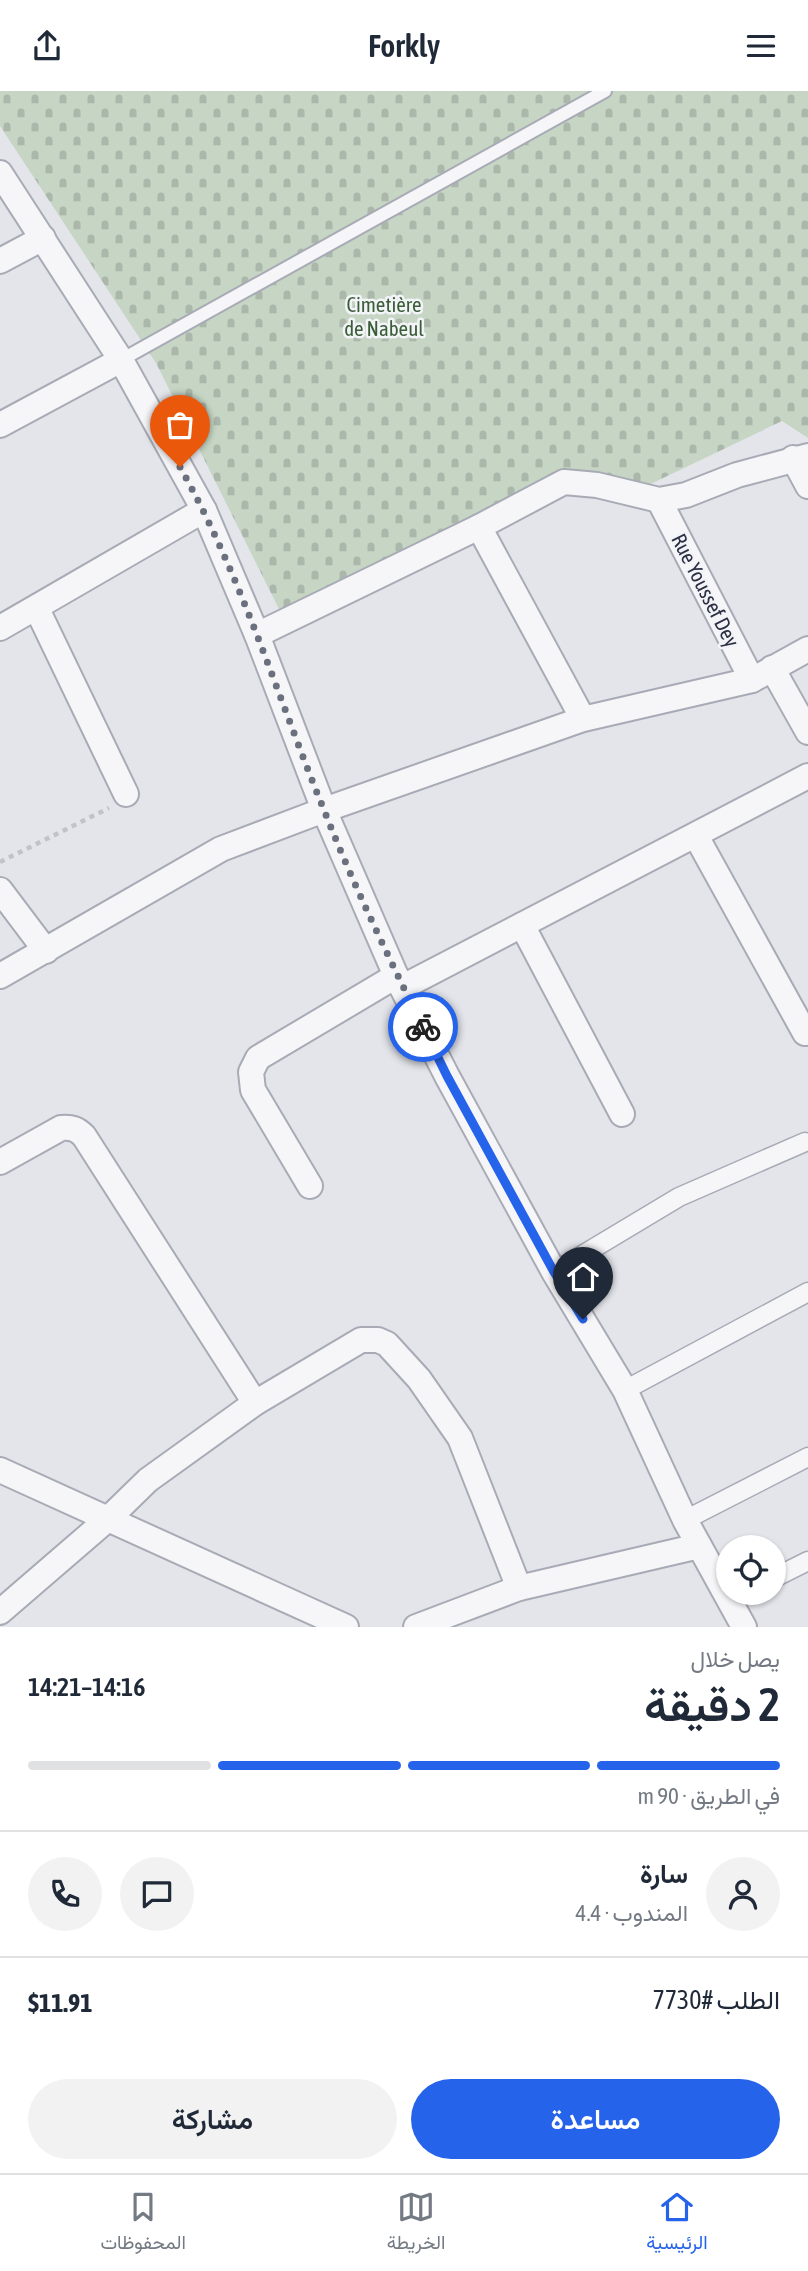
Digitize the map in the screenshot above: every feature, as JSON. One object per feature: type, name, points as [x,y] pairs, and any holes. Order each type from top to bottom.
[{"type":"street","points":[[0,173],[121,360],[204,510],[257,635],[324,810],[400,981],[447,1076],[554,1272],[625,1390],[685,1520],[699,1546],[716,1569]]},
{"type":"street","points":[[0,261],[43,238]]},
{"type":"street","points":[[0,425],[121,360]]},
{"type":"street","points":[[257,635],[479,527],[564,482],[597,485],[659,501],[686,495],[737,475],[800,457],[808,486]]},
{"type":"street","name":"Rue Youssef Dey","points":[[659,501],[762,674],[808,732]]},
{"type":"street","points":[[0,628],[204,510]]},
{"type":"street","points":[[479,527],[583,719]]},
{"type":"street","points":[[37,608],[126,795]]},
{"type":"street","points":[[0,976],[221,849],[583,719],[762,674],[808,649]]},
{"type":"street","points":[[310,1186],[253,1090],[251,1072],[258,1058],[400,981],[522,925],[808,776]]},
{"type":"street","points":[[696,836],[805,1033]]},
{"type":"street","points":[[0,890],[46,951]]},
{"type":"street","points":[[522,925],[622,1114]]},
{"type":"street","points":[[0,1162],[61,1128],[78,1130],[255,1402]]},
{"type":"street","points":[[554,1272],[679,1197],[805,1142]]},
{"type":"street","points":[[625,1390],[808,1292]]},
{"type":"street","points":[[0,1612],[109,1518],[148,1480],[255,1402],[361,1340],[378,1340],[387,1344],[419,1379],[460,1438],[519,1588]]},
{"type":"street","points":[[685,1520],[808,1457]]},
{"type":"street","points":[[0,1470],[346,1627]]},
{"type":"street","points":[[416,1627],[519,1588],[699,1546]]},
{"type":"street","points":[[786,1572],[808,1561]]},
{"type":"street","points":[[738,1605],[744,1627]]},
{"type":"lane","points":[[121,360],[605,91]]},
{"type":"path","points":[[0,862],[117,803],[126,795]]},
{"type":"green space","name":"Cimetière de Nabeul","points":[[0,91],[808,91],[808,438],[782,421],[636,491],[570,473],[285,621],[156,363],[0,126]]},
{"type":"way so far","points":[[180,467],[204,510],[257,635],[324,810],[366,910],[423,1027]]},
{"type":"route","points":[[423,1027],[554,1272],[583,1319]]}]
